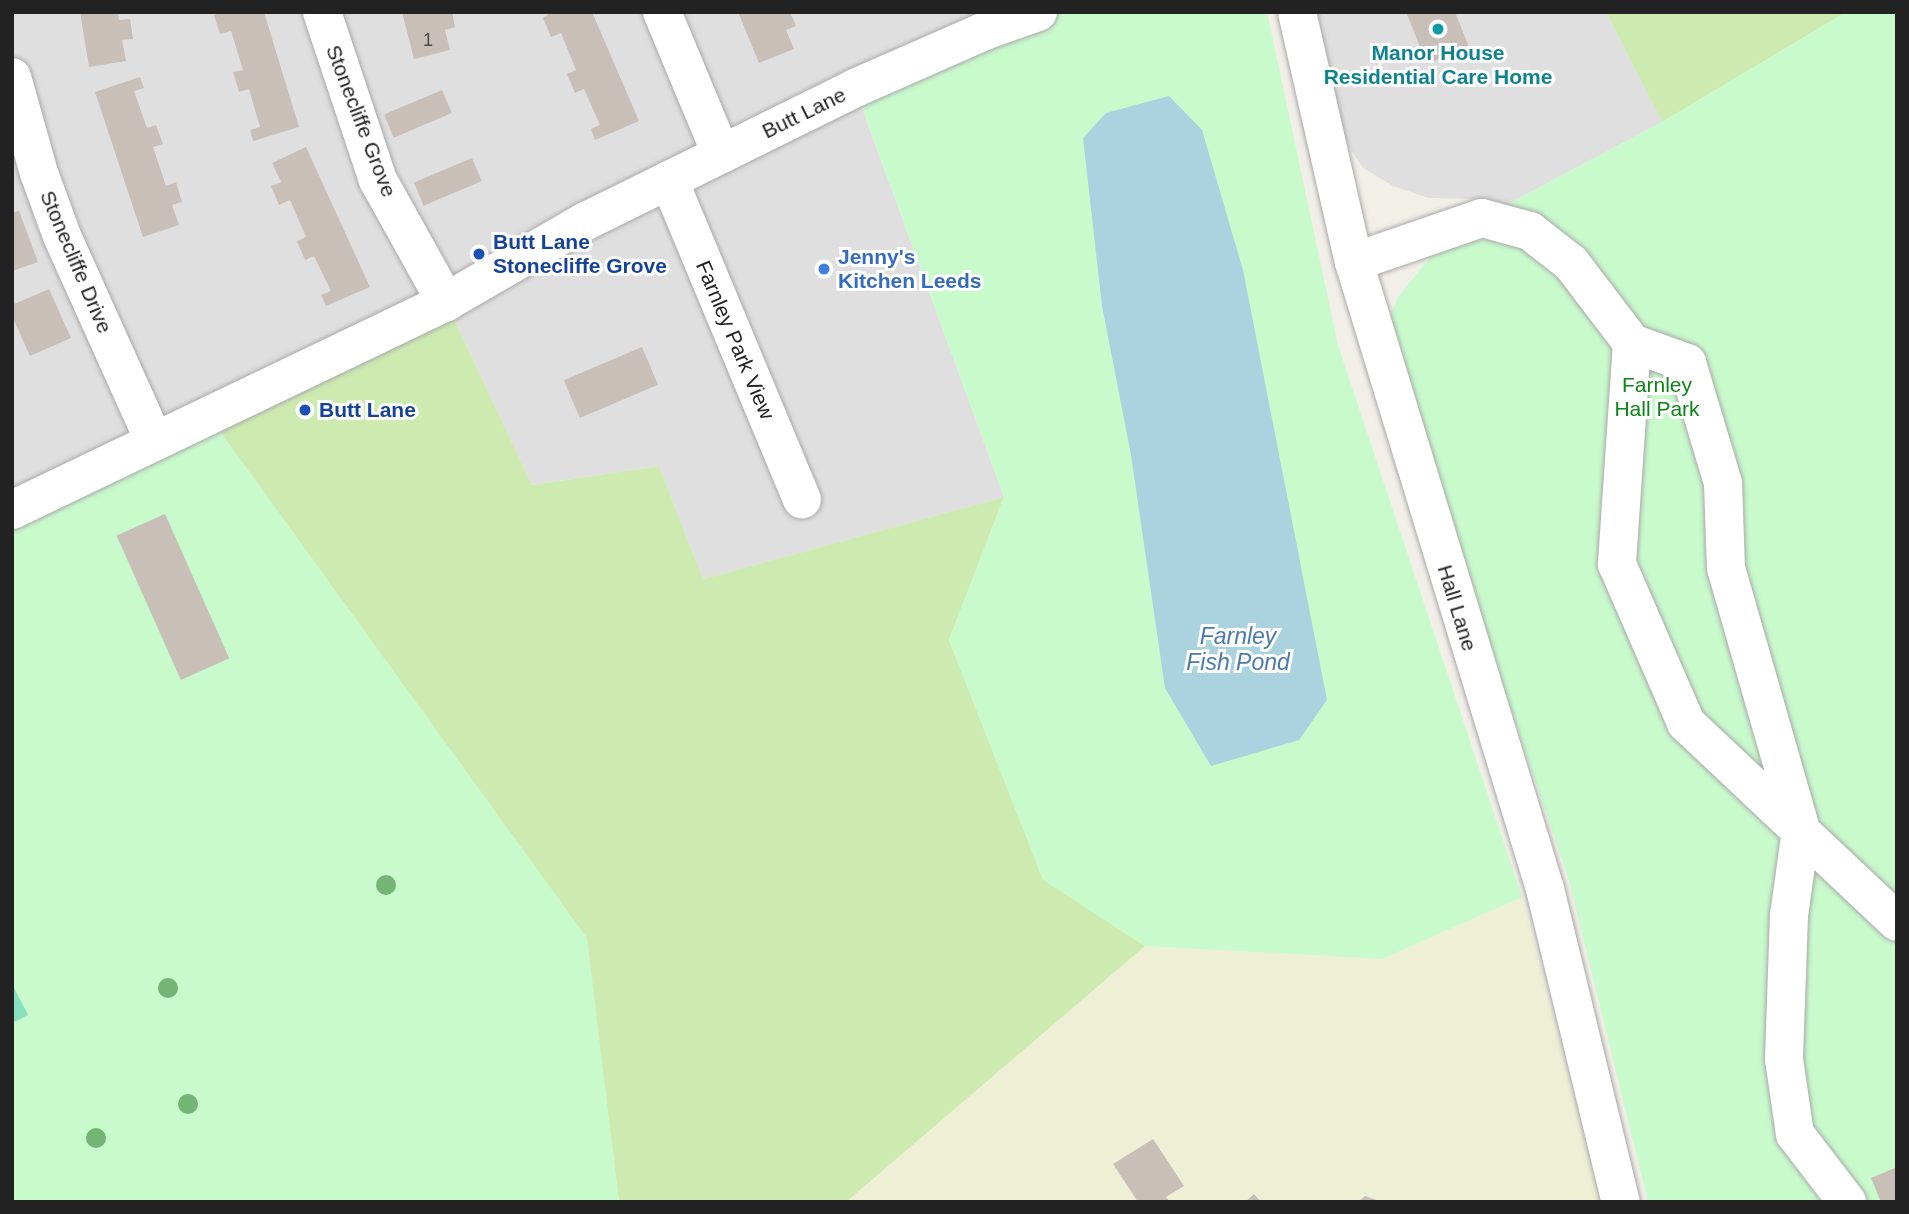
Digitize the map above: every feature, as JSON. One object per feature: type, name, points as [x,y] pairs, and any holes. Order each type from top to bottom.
[{"type":"street","name":"Stonecliffe Grove","points":[[322,12],[378,180],[446,302]]},
{"type":"street","points":[[662,12],[721,154]]},
{"type":"street","name":"Butt Lane","points":[[12,510],[446,302],[586,221],[983,21],[1038,12]]},
{"type":"street","name":"Hall Lane","points":[[1297,12],[1354,262],[1545,889],[1621,1202]]},
{"type":"street","name":"Stonecliffe Drive","points":[[12,77],[28,140],[62,236],[154,441]]},
{"type":"street","name":"Farnley Park View","points":[[669,180],[803,499]]},
{"type":"street","points":[[1354,262],[1482,218],[1530,231],[1571,264],[1632,343],[1687,363],[1723,483],[1726,568],[1801,830],[1789,915],[1784,1059],[1795,1134],[1847,1202]]},
{"type":"street","points":[[1632,343],[1617,564],[1686,723],[1897,922]]},
{"type":"shaded area","points":[[12,12],[1038,12],[855,89],[1004,497],[703,579],[659,466],[532,485],[446,302],[12,510]]},
{"type":"shaded area","points":[[1316,12],[1606,12],[1662,122],[1482,218],[1476,199],[1429,198],[1393,186],[1363,168],[1342,136]]},
{"type":"green space","points":[[1038,12],[1267,12],[1338,345],[1522,897],[1382,959],[1145,946],[1043,880],[949,640],[1004,497],[855,88]]},
{"type":"green space","points":[[1606,12],[1846,12],[1662,122]]},
{"type":"green space","name":"Farnley Hall Park","points":[[1846,12],[1897,12],[1897,1202],[1648,1202],[1569,880],[1383,333],[1398,297],[1433,254],[1482,218],[1662,122]]},
{"type":"green space","points":[[446,302],[532,485],[659,466],[703,579],[1004,497],[949,640],[1043,879],[1145,946],[846,1202],[619,1202],[586,938],[208,415]]},
{"type":"green space","points":[[208,415],[587,938],[619,1202],[12,1202],[12,510]]},
{"type":"green space","points":[[1522,897],[1601,1202],[846,1202],[1145,946],[1382,959]]},
{"type":"green space","points":[[12,984],[28,1015],[12,1023]]},
{"type":"water","name":"Farnley Fish Pond","points":[[1169,96],[1202,130],[1243,270],[1327,700],[1299,740],[1211,766],[1165,688],[1131,455],[1102,306],[1083,138],[1106,113]]},
{"type":"building","points":[[80,12],[118,12],[119,20],[130,19],[133,39],[122,40],[126,61],[89,67]]},
{"type":"building","points":[[222,12],[264,12],[299,127],[253,141],[250,130],[260,127],[249,89],[239,92],[233,72],[243,70],[231,31],[220,34],[214,15]]},
{"type":"building","points":[[402,12],[452,12],[455,27],[445,30],[450,50],[414,59]]},
{"type":"building","points":[[552,12],[592,12],[639,121],[595,140],[591,129],[600,125],[584,89],[575,93],[567,74],[576,70],[561,33],[551,37],[543,18]]},
{"type":"building","points":[[738,12],[790,12],[796,26],[786,30],[794,49],[759,63]]},
{"type":"building","name":"Manor House Residential Care Home","points":[[1406,12],[1455,12],[1469,47],[1427,64]]},
{"type":"building","points":[[140,77],[144,88],[134,91],[147,128],[156,125],[163,144],[153,147],[166,186],[176,182],[182,202],[172,205],[179,225],[143,237],[95,92]]},
{"type":"building","points":[[442,90],[452,113],[394,138],[384,115]]},
{"type":"building","points":[[306,147],[370,287],[326,306],[321,295],[331,291],[314,256],[305,260],[297,241],[306,237],[290,200],[279,205],[271,186],[281,182],[272,163]]},
{"type":"building","points":[[472,158],[482,181],[424,206],[414,183]]},
{"type":"building","points":[[19,211],[38,262],[12,271],[12,213]]},
{"type":"building","points":[[49,289],[71,338],[30,356],[12,316],[12,305]]},
{"type":"building","points":[[642,347],[658,385],[580,418],[564,380]]},
{"type":"building","points":[[165,514],[229,658],[181,680],[117,536]]},
{"type":"building","points":[[1153,1139],[1184,1186],[1166,1197],[1170,1202],[1138,1202],[1113,1164]]},
{"type":"building","points":[[1897,1167],[1897,1202],[1881,1202],[1871,1178]]},
{"type":"building","points":[[1254,1194],[1261,1202],[1245,1202]]},
{"type":"building","points":[[1365,1196],[1380,1201],[1380,1202],[1358,1202]]},
{"type":"place","name":"Manor House Residential Care Home","points":[[1438,29]]},
{"type":"place","name":"Butt Lane Stonecliffe Grove","points":[[479,254]]},
{"type":"place","name":"Jenny's Kitchen Leeds","points":[[824,269]]},
{"type":"place","name":"Butt Lane","points":[[305,410]]}]
